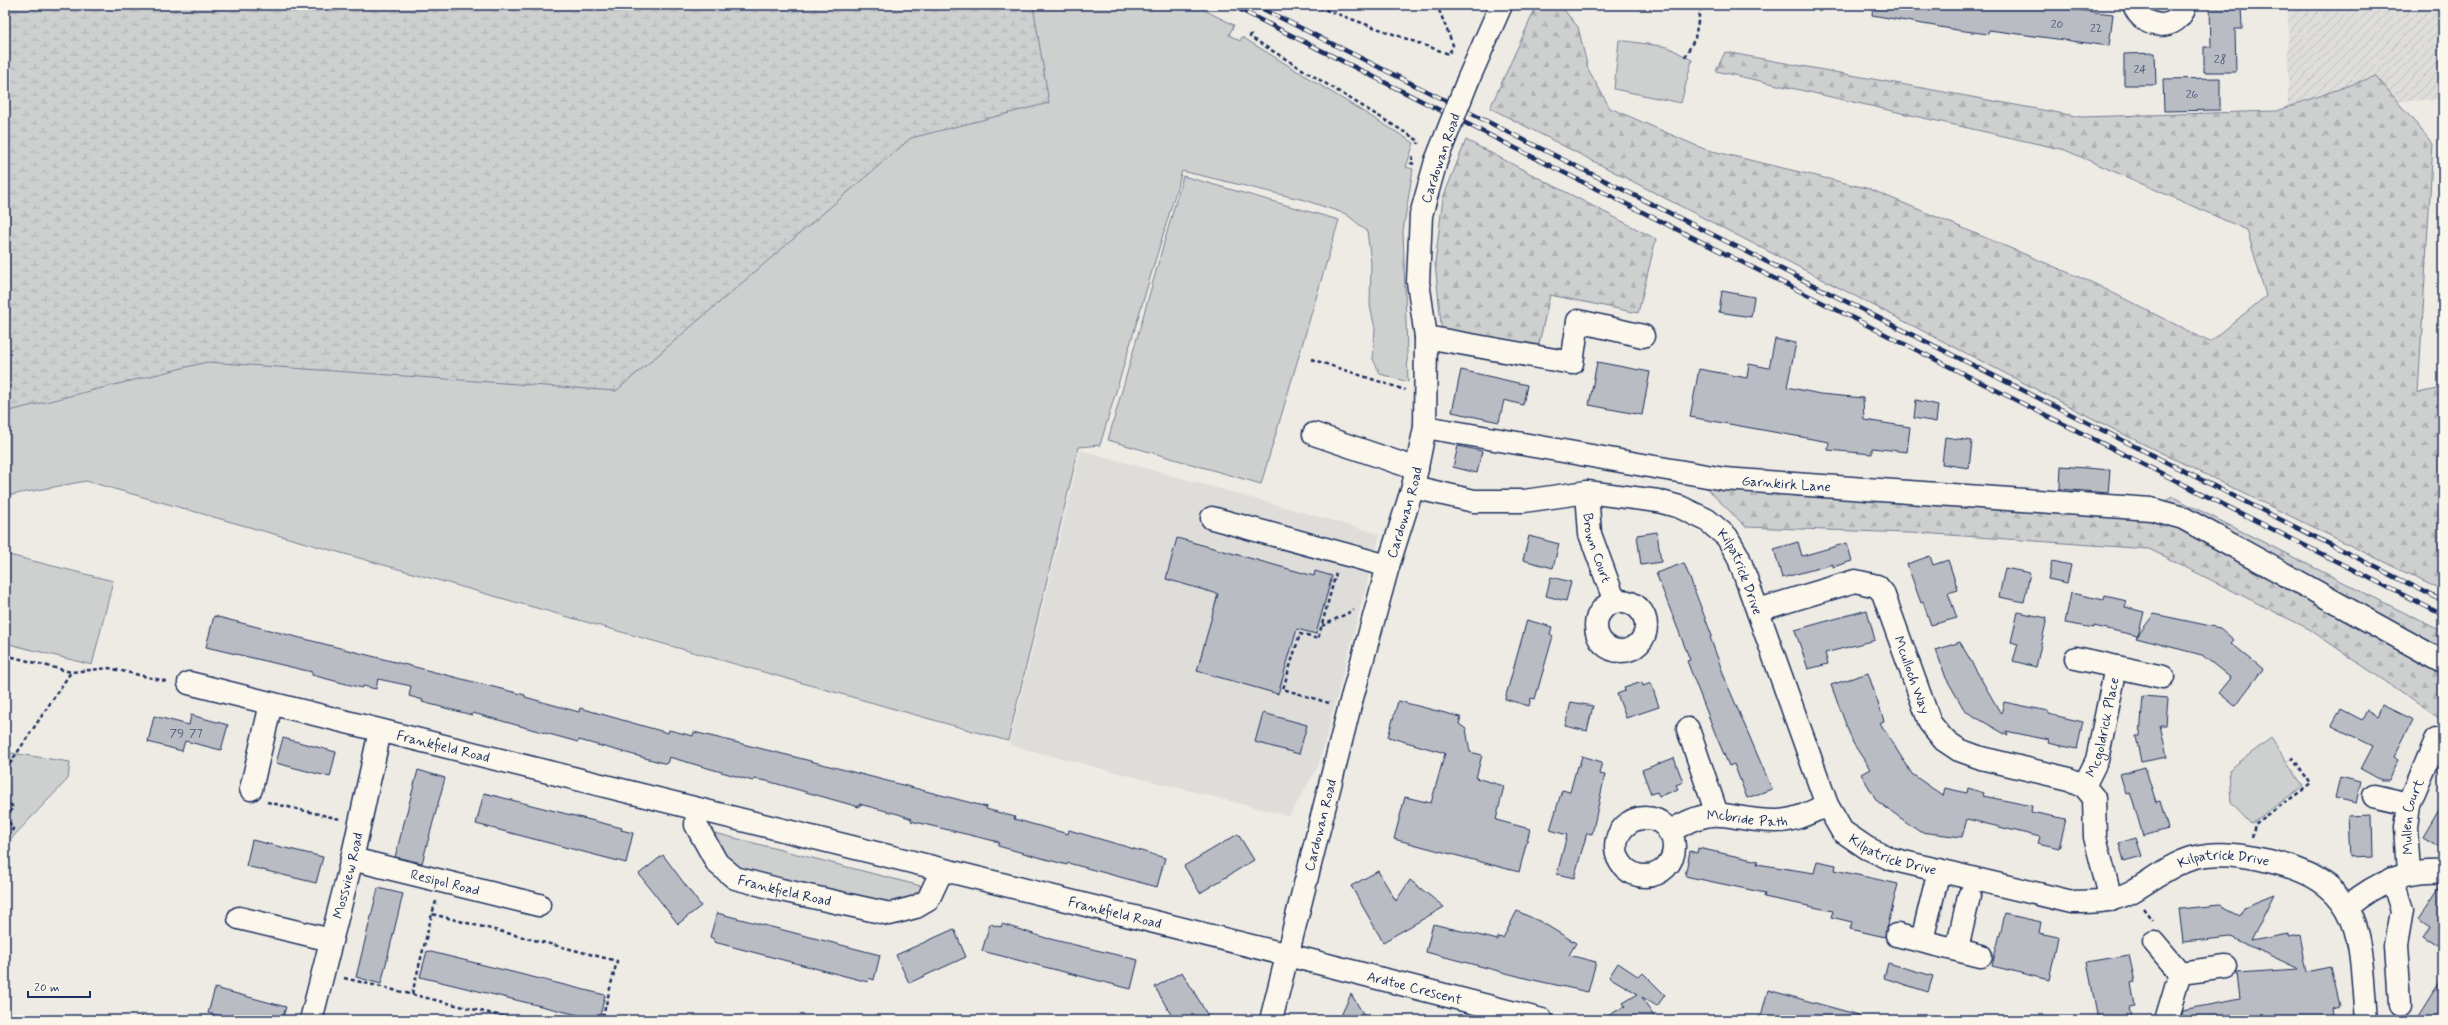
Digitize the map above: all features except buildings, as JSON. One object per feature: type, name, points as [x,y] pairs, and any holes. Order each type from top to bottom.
[{"type":"street","name":"Cardowan Road","points":[[1271,1020],[1349,709],[1379,597],[1415,478],[1425,427],[1427,397],[1426,337],[1418,282],[1421,215],[1435,165],[1468,80],[1501,5]]},
{"type":"street","points":[[2134,5],[2143,19],[2157,26],[2173,22],[2179,17],[2185,5]]},
{"type":"street","points":[[1426,337],[1572,363],[1578,321],[1643,336]]},
{"type":"street","name":"Garnkirk Lane","points":[[1425,427],[1724,479],[2151,509],[2183,518],[2443,662]]},
{"type":"street","name":"Kilpatrick Drive","points":[[1314,434],[1415,478],[1474,501],[1524,501],[1587,492],[1658,501],[1680,507],[1707,520],[1727,537],[1738,556],[1827,805],[1842,831],[1867,848],[1891,859],[2072,902],[2095,902],[2121,896],[2168,868],[2191,858],[2216,853],[2249,856],[2282,864],[2314,875],[2348,906],[2356,925],[2360,942],[2366,1020]]},
{"type":"street","name":"Brown Court","points":[[1587,492],[1590,534],[1615,602]]},
{"type":"street","points":[[1212,518],[1388,566]]},
{"type":"street","name":"Mculloch Way","points":[[1758,610],[1855,581],[1877,586],[1882,593],[1930,723],[1944,740],[1959,750],[1981,758],[2069,780],[2084,786]]},
{"type":"street","name":"Mcgoldrick Place","points":[[2076,658],[2163,677]]},
{"type":"street","name":"Mcgoldrick Place","points":[[2116,667],[2097,760],[2084,786],[2094,798],[2095,837],[2121,896]]},
{"type":"street","name":"Frankfield Road","points":[[189,684],[1288,955]]},
{"type":"street","points":[[251,789],[271,704]]},
{"type":"street","points":[[1688,729],[1717,814]]},
{"type":"street","name":"Mossview Road","points":[[311,1020],[352,859],[380,731]]},
{"type":"street","name":"Mullen Court","points":[[2400,1004],[2396,945],[2402,910],[2401,876],[2409,804],[2436,740]]},
{"type":"street","points":[[2374,796],[2409,804]]},
{"type":"street","name":"Mcbride Path","points":[[1669,832],[1698,816],[1717,814],[1781,821],[1827,805]]},
{"type":"street","name":"Frankfield Road","points":[[697,809],[696,826],[717,863],[735,878],[781,890],[890,914],[916,907],[928,900],[942,870]]},
{"type":"street","name":"Resipol Road","points":[[352,859],[539,905]]},
{"type":"street","points":[[1922,940],[1939,870]]},
{"type":"street","points":[[2348,906],[2363,895],[2401,876],[2443,872]]},
{"type":"street","points":[[1957,949],[1969,896]]},
{"type":"street","points":[[239,918],[331,940]]},
{"type":"street","points":[[1897,934],[1982,956]]},
{"type":"street","points":[[2154,942],[2180,973]]},
{"type":"street","name":"Ardtoe Crescent","points":[[1288,955],[1542,1020]]},
{"type":"street","points":[[2180,973],[2226,967]]},
{"type":"street","points":[[2166,1020],[2180,973]]},
{"type":"path","points":[[1312,5],[1449,54],[1453,45],[1437,5]]},
{"type":"path","points":[[1685,57],[1695,38],[1701,5]]},
{"type":"path","points":[[1251,34],[1250,37],[1419,141],[1411,163],[1435,165]]},
{"type":"path","points":[[1311,359],[1427,397]]},
{"type":"path","points":[[1341,553],[1318,639],[1300,634],[1283,689],[1349,709]]},
{"type":"path","points":[[1322,626],[1379,597]]},
{"type":"path","points":[[5,656],[71,672],[109,668],[160,682],[189,684]]},
{"type":"path","points":[[5,777],[13,760],[71,672]]},
{"type":"path","points":[[2249,856],[2255,824],[2312,784],[2293,758],[2288,760]]},
{"type":"path","points":[[251,789],[267,802],[359,824]]},
{"type":"path","points":[[5,799],[13,807],[7,818],[13,829],[5,840]]},
{"type":"path","points":[[412,994],[441,880]]},
{"type":"path","points":[[2121,896],[2156,924],[2154,942]]},
{"type":"path","points":[[432,914],[617,961],[602,1020]]},
{"type":"path","points":[[322,973],[518,1020]]},
{"type":"path","points":[[140,1017],[151,1020]]},
{"type":"shaded area","points":[[2288,5],[2443,5],[2443,99],[2288,107]]},
{"type":"shaded area","points":[[1081,450],[1380,534],[1318,767],[1289,816],[1009,745]]},
{"type":"green space","points":[[5,5],[1194,5],[1234,25],[1229,35],[1240,41],[1242,37],[1414,143],[1406,167],[1413,169],[1403,231],[1408,382],[1380,374],[1373,359],[1375,328],[1370,306],[1371,263],[1367,231],[1346,214],[1304,200],[1182,171],[1100,445],[1079,447],[1008,741],[86,481],[5,496]]},
{"type":"green space","points":[[5,5],[1033,5],[1049,103],[911,138],[616,391],[207,362],[5,412]]},
{"type":"green space","points":[[1537,5],[1560,5],[1578,27],[1588,69],[1610,108],[1704,149],[1870,189],[2093,283],[2210,342],[2266,296],[2247,230],[2065,150],[1716,71],[1725,52],[2081,117],[2276,111],[2376,76],[2433,144],[2418,393],[2443,388],[2443,591],[2119,432],[1490,108]]},
{"type":"green space","points":[[1619,40],[1668,47],[1692,60],[1681,103],[1614,89]]},
{"type":"green space","points":[[1466,140],[1656,239],[1638,313],[1550,295],[1538,348],[1442,334],[1435,263],[1443,198]]},
{"type":"green space","points":[[1183,176],[1339,220],[1261,484],[1108,440]]},
{"type":"green space","points":[[1703,485],[2153,507],[2173,497],[2443,632],[2443,721],[2309,629],[2149,549],[1935,534],[1746,527]]},
{"type":"green space","points":[[5,554],[113,581],[92,665],[5,643]]},
{"type":"green space","points":[[2271,738],[2303,786],[2251,824],[2231,803],[2229,770]]},
{"type":"green space","points":[[5,752],[70,762],[68,779],[5,845]]},
{"type":"green space","points":[[715,833],[921,886],[920,893],[897,907],[735,872],[711,841]]},
{"type":"railway","points":[[1231,5],[2443,615]]},
{"type":"railway","points":[[1255,5],[2443,601]]}]
